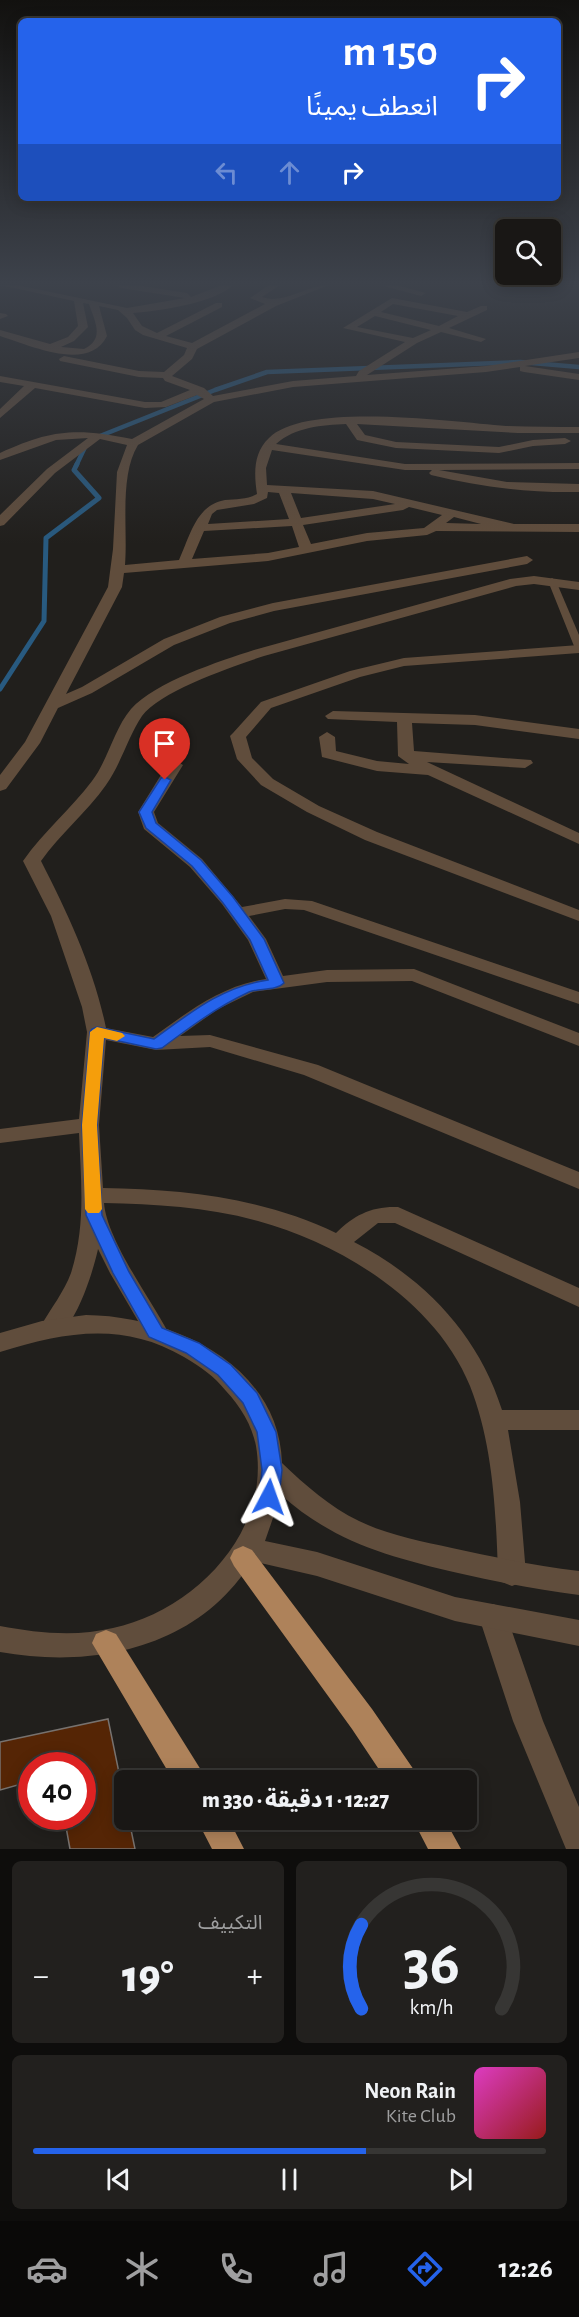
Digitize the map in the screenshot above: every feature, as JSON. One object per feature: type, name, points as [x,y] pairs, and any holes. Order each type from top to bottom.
[{"type":"highway","points":[[246,1553],[396,1770]]},
{"type":"highway","points":[[106,1643],[184,1770]]},
{"type":"highway","points":[[218,1830],[229,1849]]},
{"type":"highway","points":[[434,1830],[446,1849]]},
{"type":"street","points":[[125,371],[166,375],[171,371]]},
{"type":"street","points":[[360,379],[366,371]]},
{"type":"street","points":[[0,379],[152,406],[205,395],[248,394],[293,384],[457,371]]},
{"type":"street","points":[[543,371],[579,377]]},
{"type":"street","points":[[166,375],[169,379],[205,395]]},
{"type":"street","points":[[0,415],[32,385]]},
{"type":"street","points":[[0,786],[32,743],[115,587],[119,569],[120,500],[127,452],[134,443],[205,395]]},
{"type":"street","points":[[184,563],[212,507],[259,499],[263,495],[260,473],[273,439],[291,430],[316,424],[405,421],[574,435]]},
{"type":"street","points":[[350,422],[361,438],[384,444],[499,450],[574,435]]},
{"type":"street","points":[[511,429],[523,445]]},
{"type":"street","points":[[0,457],[15,450],[62,436],[98,436],[134,443]]},
{"type":"street","points":[[0,522],[51,471],[98,436]]},
{"type":"street","points":[[270,446],[520,488],[545,490],[579,488]]},
{"type":"street","points":[[405,467],[579,466]]},
{"type":"street","points":[[262,488],[373,495],[512,527]]},
{"type":"street","points":[[284,490],[307,550]]},
{"type":"street","points":[[200,528],[296,522],[415,504]]},
{"type":"street","points":[[119,569],[268,557],[367,537],[427,531],[436,527],[454,512]]},
{"type":"street","points":[[436,527],[579,528]]},
{"type":"street","points":[[52,705],[87,690],[169,642],[225,620],[273,607],[527,560]]},
{"type":"street","points":[[53,1326],[70,1300],[82,1273],[93,1205],[89,1125],[97,1032],[92,1007],[60,916],[32,861],[50,836],[99,783],[137,712],[156,696],[195,676],[259,653],[516,582],[552,581],[579,586]]},
{"type":"street","points":[[579,648],[404,662],[355,674],[266,705],[238,736],[244,759],[267,782],[313,809],[370,836],[579,916]]},
{"type":"street","points":[[333,716],[475,720],[579,734]]},
{"type":"street","points":[[404,717],[406,756]]},
{"type":"street","points":[[327,737],[328,754],[377,766],[434,772]]},
{"type":"street","points":[[406,756],[525,763]]},
{"type":"street","points":[[406,756],[434,772],[579,839]]},
{"type":"street","points":[[175,765],[146,812],[150,825],[196,863],[237,912],[257,939],[277,983]]},
{"type":"street","points":[[237,912],[285,904],[306,905],[579,998]]},
{"type":"street","points":[[156,1044],[211,1005],[249,987],[327,976],[414,975],[579,1040]]},
{"type":"street","points":[[97,1032],[156,1044],[210,1041],[311,1070],[579,1180]]},
{"type":"street","points":[[0,1136],[89,1125]]},
{"type":"street","points":[[93,1205],[177,1199],[239,1209],[286,1221],[338,1244],[392,1277],[444,1323],[465,1352],[482,1385],[492,1420],[507,1493],[512,1574]]},
{"type":"street","points":[[93,1205],[121,1273],[156,1332]]},
{"type":"street","points":[[338,1244],[364,1220],[374,1215],[398,1215],[579,1298]]},
{"type":"street","points":[[0,1343],[22,1334],[53,1326],[88,1324],[122,1326],[156,1332],[193,1348],[225,1370],[250,1398],[266,1432],[272,1470],[269,1497],[264,1514],[246,1553],[217,1587],[185,1612],[147,1631],[106,1643],[69,1647],[33,1646],[0,1639]]},
{"type":"street","points":[[492,1420],[579,1420]]},
{"type":"street","points":[[272,1470],[294,1492],[320,1511],[380,1542],[512,1574],[579,1583]]},
{"type":"street","points":[[246,1553],[317,1564],[419,1598],[493,1617],[579,1633]]},
{"type":"street","points":[[493,1617],[528,1721],[579,1844]]},
{"type":"lane","points":[[552,581],[579,648]]},
{"type":"building","points":[[108,1719],[118,1770],[114,1770],[114,1830],[131,1830],[135,1849],[70,1849],[67,1830],[96,1830],[96,1752],[18,1752],[18,1785],[0,1790],[0,1742]]},
{"type":"waterway","points":[[95,438],[215,390],[267,372],[285,371]]},
{"type":"waterway","points":[[76,466],[86,445]]},
{"type":"waterway","points":[[0,689],[44,621],[46,538],[99,498],[74,470],[76,466]]},
{"type":"slow traffic","points":[[93,1209],[89,1125],[97,1032],[117,1036]]},
{"type":"route","points":[[165,780],[146,812],[150,825],[196,863],[228,900],[257,939],[277,983],[249,987],[211,1005],[156,1044],[97,1032],[89,1125],[94,1215],[121,1273],[156,1332],[193,1348],[225,1370],[250,1398],[266,1432],[272,1470],[269,1497]]}]
